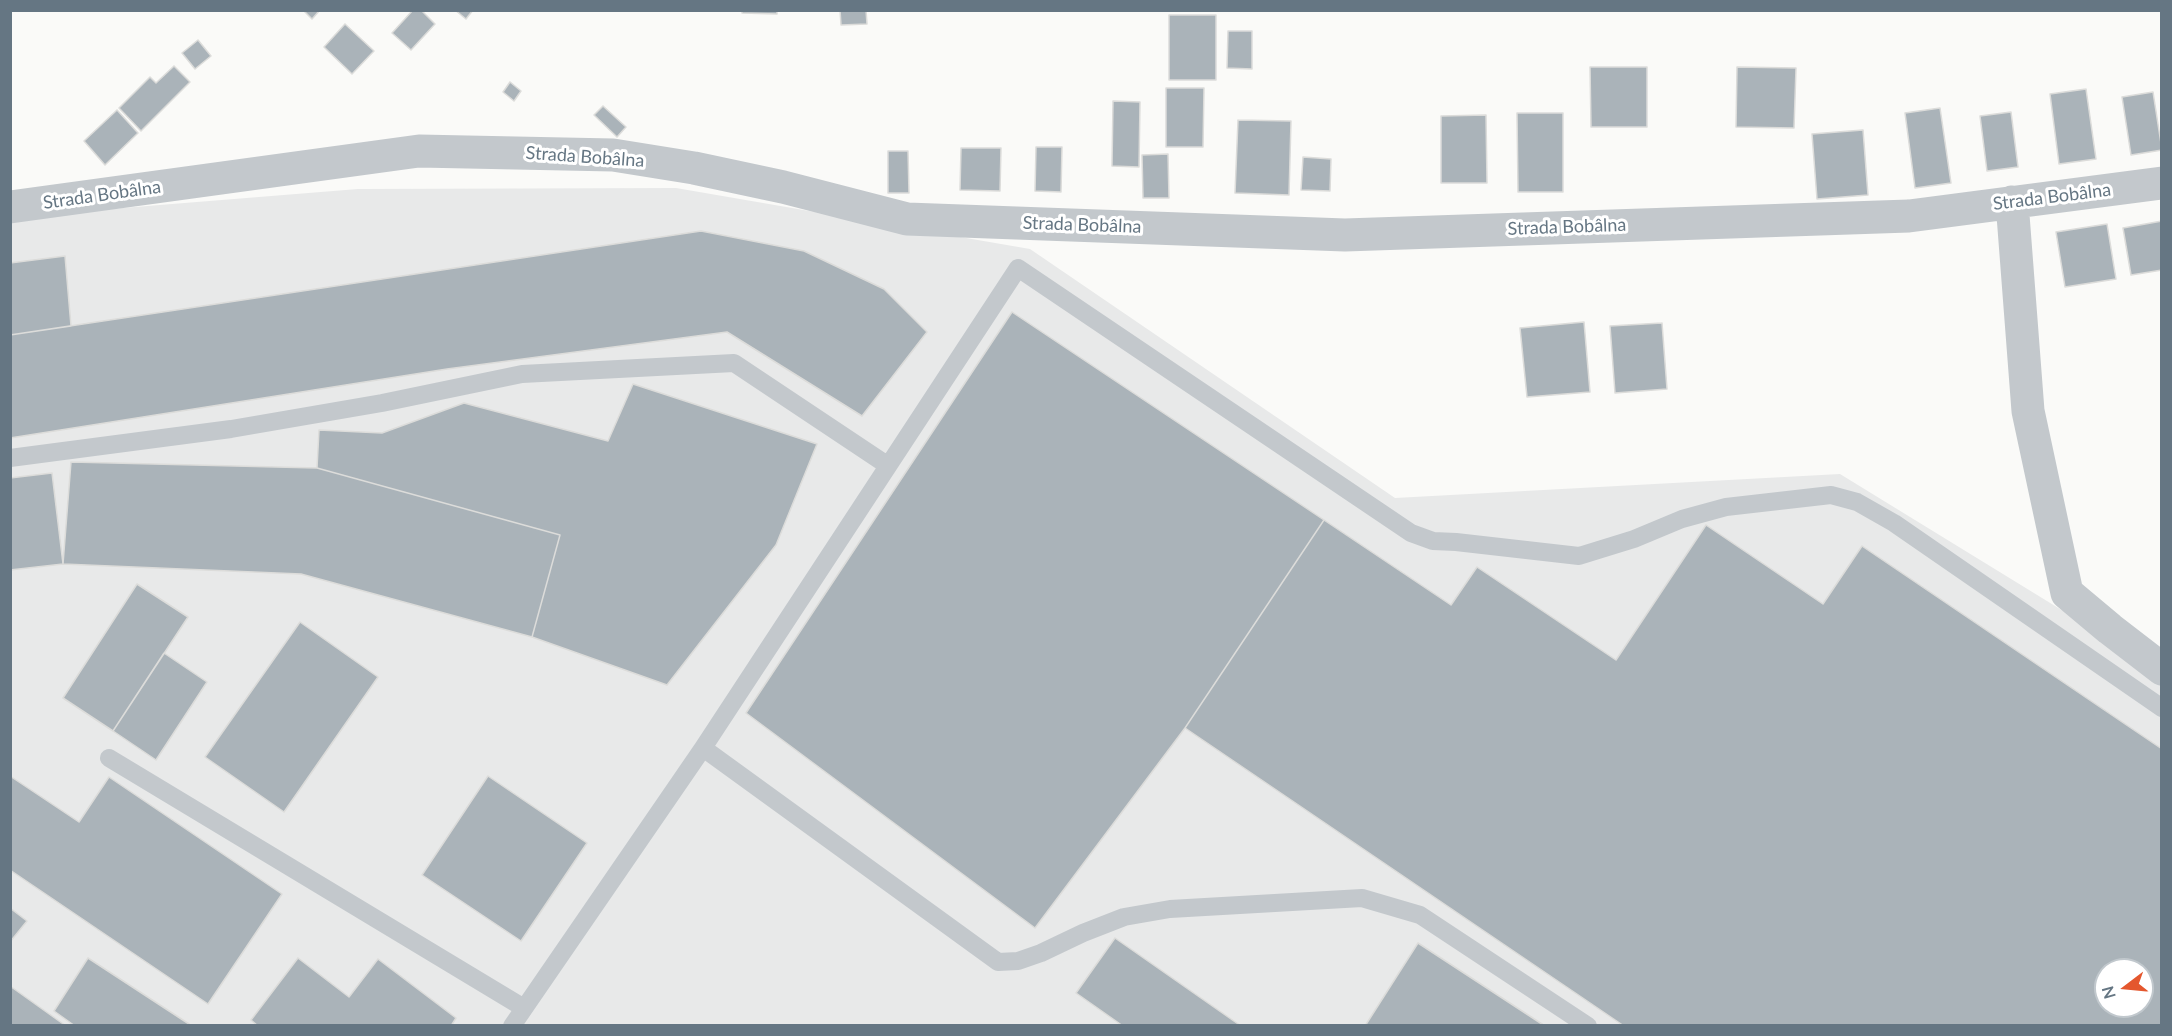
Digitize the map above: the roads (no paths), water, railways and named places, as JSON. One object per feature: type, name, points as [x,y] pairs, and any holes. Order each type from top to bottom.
[{"type":"street","name":"Strada Bobâlna","points":[[10,207],[419,151],[613,155],[694,168],[783,187],[907,219],[1345,235],[1909,216],[2162,183]]},
{"type":"street","points":[[2012,202],[2028,411],[2067,593],[2109,629],[2162,669]]},
{"type":"lane","points":[[512,1026],[703,748],[1018,268],[1411,533],[1433,541],[1579,556],[1634,539],[1682,519],[1726,507],[1831,495],[1857,502],[1894,523],[2162,708]]},
{"type":"lane","points":[[10,458],[231,429],[382,403],[522,374],[734,363],[887,465]]},
{"type":"lane","points":[[703,748],[998,963],[1018,961],[1041,953],[1124,917],[1159,911],[1362,898],[1420,915],[1588,1026]]},
{"type":"lane","points":[[109,758],[524,1008]]}]
